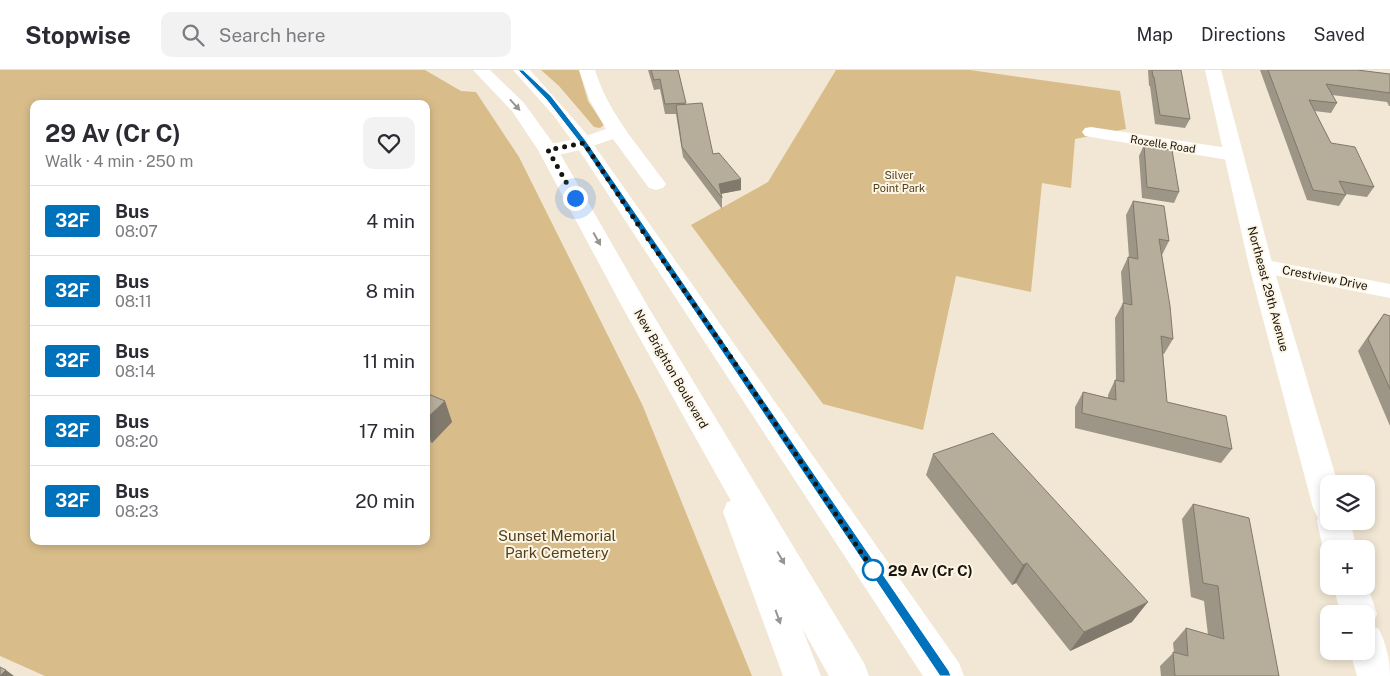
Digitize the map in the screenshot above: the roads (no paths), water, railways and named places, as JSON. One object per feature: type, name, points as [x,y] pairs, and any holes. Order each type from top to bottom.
[{"type":"main road","name":"New Brighton Boulevard","points":[[481,70],[518,108],[548,150],[637,310],[850,676]]},
{"type":"main road","points":[[521,70],[548,97],[584,143],[730,356],[944,676]]},
{"type":"main road","name":"Northeast 29th Avenue","points":[[1213,70],[1261,266],[1320,476]]},
{"type":"main road","points":[[712,440],[802,676]]},
{"type":"main road","points":[[1371,660],[1376,676]]},
{"type":"street","points":[[587,70],[591,87],[617,131],[656,184]]},
{"type":"street","points":[[548,150],[584,143],[617,131]]},
{"type":"street","name":"Rozelle Road","points":[[1091,132],[1234,155]]},
{"type":"street","name":"Crestview Drive","points":[[1261,266],[1390,291]]},
{"type":"place","name":"29 Av (Cr C)","points":[[873,570]]},
{"type":"park label","name":"Silver Point Park","points":[[899,181]]},
{"type":"park label","name":"Sunset Memorial Park Cemetery","points":[[557,544]]}]
